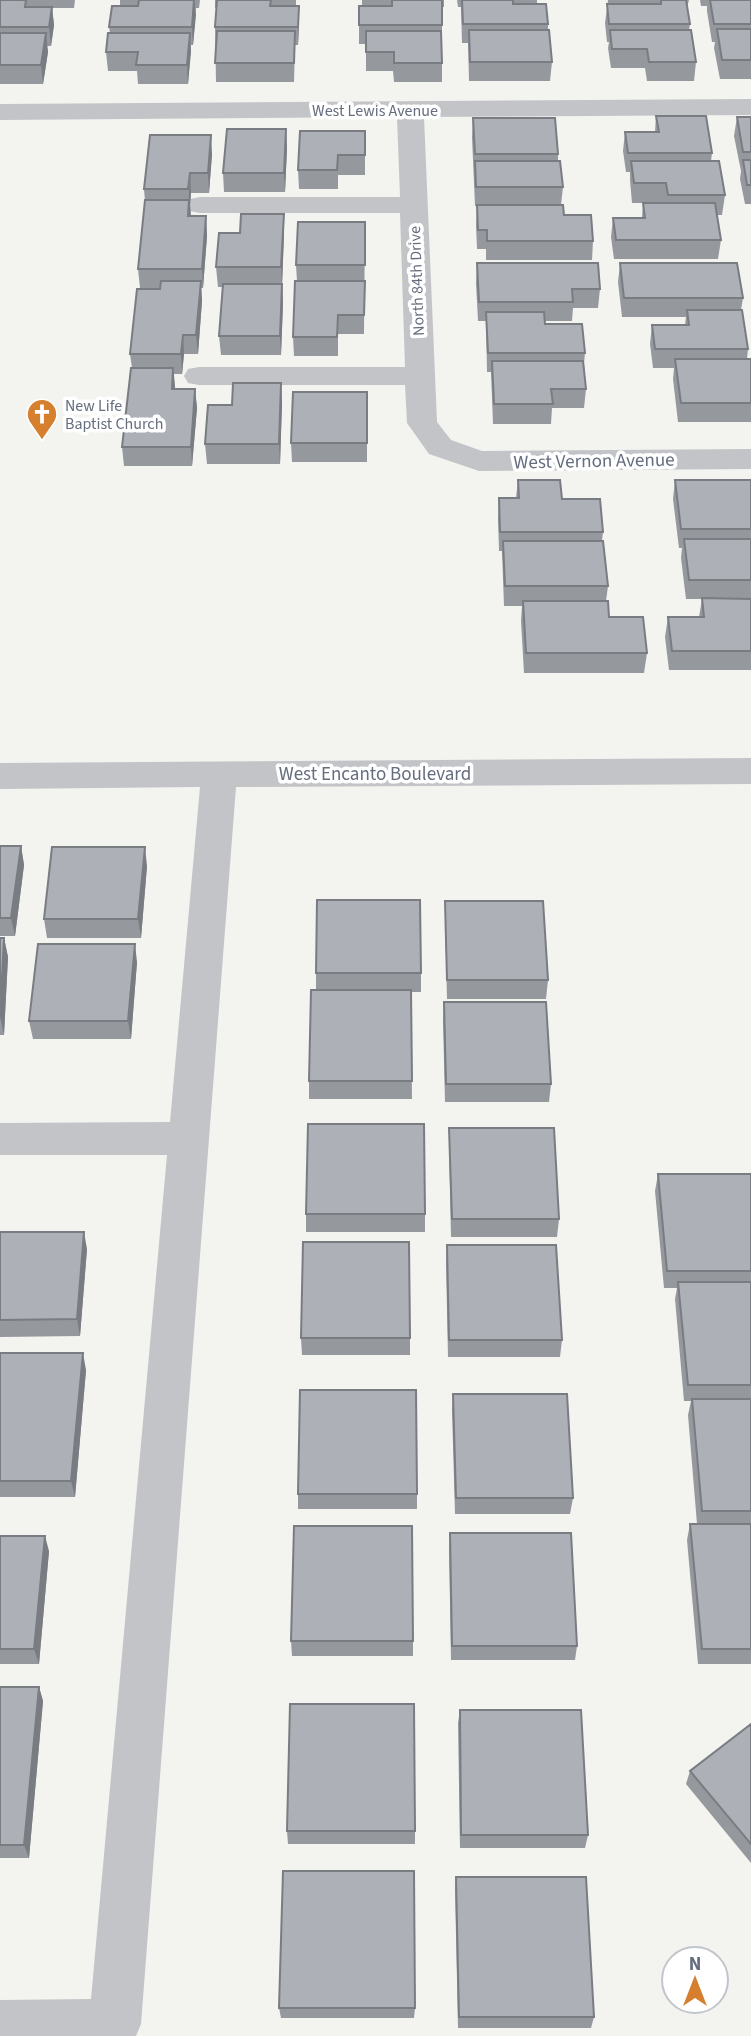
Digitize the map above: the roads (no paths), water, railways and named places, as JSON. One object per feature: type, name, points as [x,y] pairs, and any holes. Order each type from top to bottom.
[{"type":"street","name":"West Lewis Avenue","points":[[0,112],[751,107]]},
{"type":"street","name":"North 84th Drive","points":[[410,109],[422,423],[440,447]]},
{"type":"street","points":[[200,205],[413,205]]},
{"type":"street","points":[[199,376],[420,376]]},
{"type":"street","name":"West Vernon Avenue","points":[[440,447],[479,461],[751,459]]},
{"type":"street","name":"West Encanto Boulevard","points":[[0,776],[751,771]]},
{"type":"street","points":[[0,2026],[115,2024],[219,773]]},
{"type":"street","points":[[0,1139],[188,1138]]},
{"type":"place","name":"New Life Baptist Church","points":[[42,441]]}]
